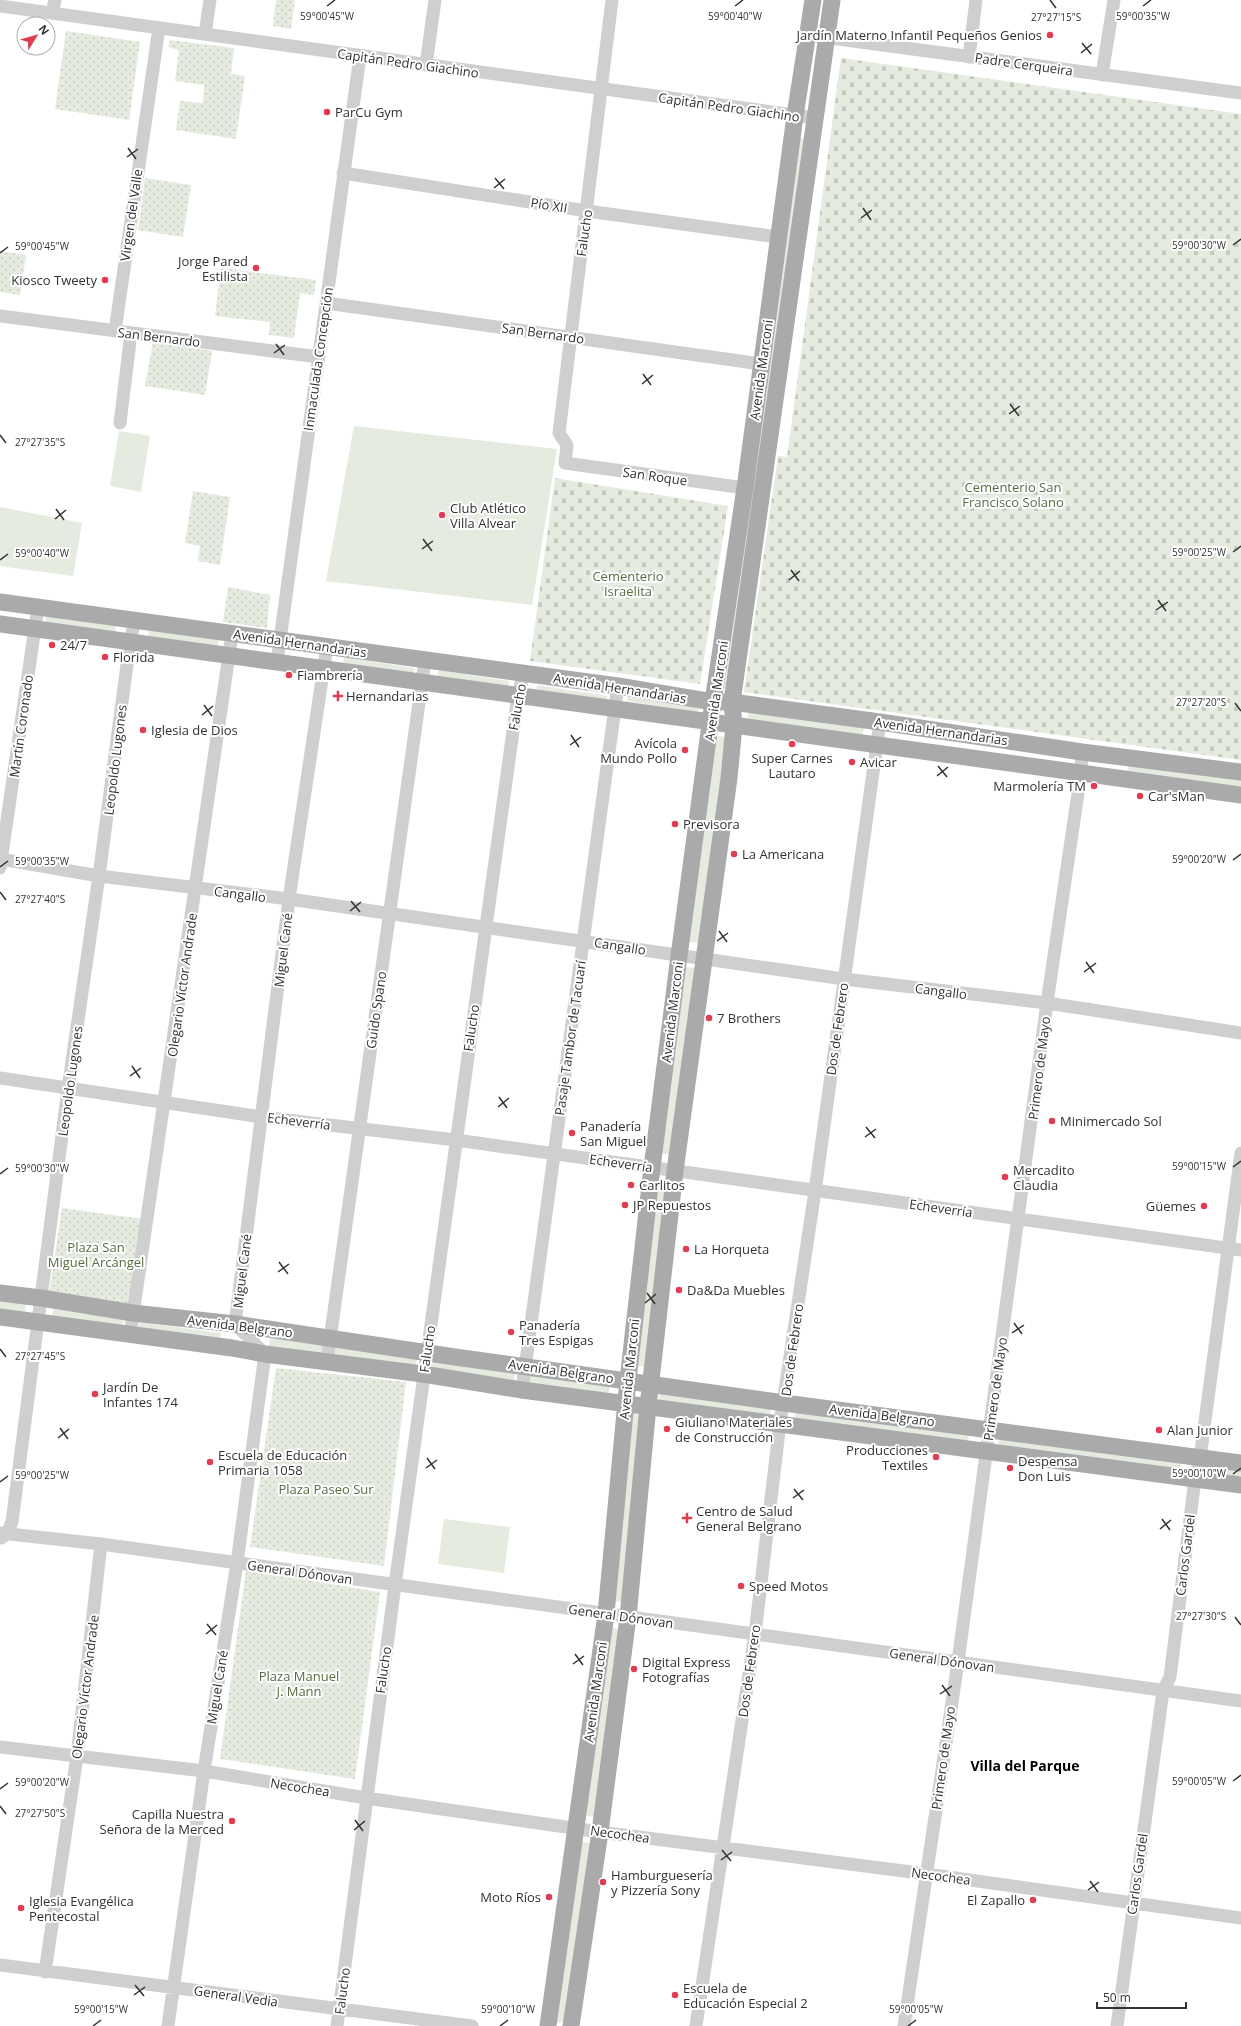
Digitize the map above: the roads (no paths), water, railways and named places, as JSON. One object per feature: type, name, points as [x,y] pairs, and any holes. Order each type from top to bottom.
[{"type":"main road","name":"Avenida Marconi","points":[[548,2026],[577,1829],[606,1614],[628,1380],[652,1168],[679,956],[713,702],[745,488],[778,237],[813,0]]},
{"type":"main road","name":"Avenida Marconi","points":[[572,2026],[600,1832],[628,1617],[648,1406],[675,1171],[702,958],[729,778],[734,726],[732,702],[832,0]]},
{"type":"main road","name":"Avenida Hernandarias","points":[[0,602],[135,619],[232,634],[618,686],[713,702],[732,702],[1082,752],[1241,772]]},
{"type":"main road","name":"Avenida Hernandarias","points":[[0,624],[1241,795]]},
{"type":"main road","name":"Avenida Belgrano","points":[[0,1293],[133,1313],[235,1324],[426,1353],[628,1380],[784,1403],[1241,1463]]},
{"type":"main road","name":"Avenida Belgrano","points":[[0,1317],[232,1348],[265,1354],[423,1374],[522,1390],[986,1450],[1241,1486]]},
{"type":"street","points":[[52,13],[56,0]]},
{"type":"street","points":[[206,34],[210,0]]},
{"type":"street","points":[[426,65],[435,0]]},
{"type":"street","name":"Falucho","points":[[565,463],[567,445],[559,433],[569,336],[587,211],[612,0]]},
{"type":"street","points":[[969,57],[976,0]]},
{"type":"street","points":[[1102,75],[1114,0]]},
{"type":"street","name":"Capitán Pedro Giachino","points":[[0,6],[602,90],[816,118]]},
{"type":"street","name":"Virgen del Valle","points":[[115,331],[159,28]]},
{"type":"street","name":"Padre Cerqueira","points":[[808,35],[1241,93]]},
{"type":"street","name":"Inmaculada Concepción","points":[[276,662],[360,56]]},
{"type":"street","name":"Pío XII","points":[[343,173],[587,211],[778,237]]},
{"type":"street","name":"San Bernardo","points":[[326,303],[761,364]]},
{"type":"street","name":"San Bernardo","points":[[0,316],[319,357]]},
{"type":"street","points":[[120,423],[131,333]]},
{"type":"street","name":"San Roque","points":[[565,463],[745,488]]},
{"type":"street","name":"Martín Coronado","points":[[0,862],[38,607]]},
{"type":"street","name":"Leopoldo Lugones","points":[[2,1536],[12,1522],[68,1089],[99,876],[130,642],[135,619]]},
{"type":"street","name":"Olegario Víctor Andrade","points":[[130,1335],[232,634]]},
{"type":"street","name":"Miguel Cané","points":[[168,2026],[204,1771],[237,1563],[265,1354],[235,1324],[289,899],[327,646]]},
{"type":"street","name":"Guido Spano","points":[[327,1361],[425,660]]},
{"type":"street","name":"Falucho","points":[[337,2026],[423,1374],[518,696],[524,673]]},
{"type":"street","name":"Pasaje Tambor de Tacuarí","points":[[522,1390],[618,686]]},
{"type":"street","name":"Dos de Febrero","points":[[696,2026],[755,1634],[780,1423],[815,1191],[880,722]]},
{"type":"street","name":"Primero de Mayo","points":[[904,2026],[958,1662],[1047,1004],[1081,772],[1082,752]]},
{"type":"street","name":"Cangallo","points":[[0,862],[99,876],[289,899],[583,940],[679,956],[844,979],[1047,1004],[1241,1033]]},
{"type":"street","name":"Echeverría","points":[[0,1078],[262,1117],[456,1140],[1241,1250]]},
{"type":"street","name":"Carlos Gardel","points":[[1117,2026],[1163,1691],[1170,1677],[1195,1479],[1200,1458],[1227,1248],[1241,1153]]},
{"type":"street","name":"General Dónovan","points":[[2,1536],[101,1544],[1241,1701]]},
{"type":"street","name":"Olegario Víctor Andrade","points":[[45,1972],[77,1756],[101,1544]]},
{"type":"street","name":"Necochea","points":[[0,1747],[204,1771],[366,1798],[577,1829],[926,1874],[1241,1918]]},
{"type":"street","name":"General Vedia","points":[[0,1965],[472,2026]]},
{"type":"place","name":"Jardín Materno Infantil Pequeños Genios","points":[[1050,35]]},
{"type":"place","name":"ParCu Gym","points":[[327,112]]},
{"type":"place","name":"Jorge Pared Estilista","points":[[256,268]]},
{"type":"place","name":"Kiosco Tweety","points":[[105,280]]},
{"type":"place","name":"Club Atlético Villa Alvear","points":[[442,515]]},
{"type":"place","name":"24/7","points":[[52,645]]},
{"type":"place","name":"Florida","points":[[105,657]]},
{"type":"place","name":"Fiambrería","points":[[289,675]]},
{"type":"place","name":"Hernandarias","points":[[338,696]]},
{"type":"place","name":"Iglesia de Dios","points":[[143,730]]},
{"type":"place","name":"Super Carnes Lautaro","points":[[792,744]]},
{"type":"place","name":"Avícola Mundo Pollo","points":[[685,750]]},
{"type":"place","name":"Avicar","points":[[852,762]]},
{"type":"place","name":"Marmolería TM","points":[[1094,786]]},
{"type":"place","name":"Car'sMan","points":[[1140,796]]},
{"type":"place","name":"Previsora","points":[[675,824]]},
{"type":"place","name":"La Americana","points":[[734,854]]},
{"type":"place","name":"7 Brothers","points":[[709,1018]]},
{"type":"place","name":"Minimercado Sol","points":[[1052,1121]]},
{"type":"place","name":"Panadería San Miguel","points":[[572,1133]]},
{"type":"place","name":"Mercadito Claudia","points":[[1005,1177]]},
{"type":"place","name":"Carlitos","points":[[631,1185]]},
{"type":"place","name":"JP Repuestos","points":[[625,1205]]},
{"type":"place","name":"Güemes","points":[[1204,1206]]},
{"type":"place","name":"La Horqueta","points":[[686,1249]]},
{"type":"place","name":"Da&Da Muebles","points":[[679,1290]]},
{"type":"place","name":"Panadería Tres Espigas","points":[[511,1332]]},
{"type":"place","name":"Jardín De Infantes 174","points":[[95,1394]]},
{"type":"place","name":"Giuliano Materiales de Construcción","points":[[667,1429]]},
{"type":"place","name":"Alan Junior","points":[[1159,1430]]},
{"type":"place","name":"Producciones Textiles","points":[[936,1457]]},
{"type":"place","name":"Escuela de Educación Primaria 1058","points":[[210,1462]]},
{"type":"place","name":"Despensa Don Luis","points":[[1010,1468]]},
{"type":"place","name":"Centro de Salud General Belgrano","points":[[687,1518]]},
{"type":"place","name":"Speed Motos","points":[[741,1586]]},
{"type":"place","name":"Digital Express Fotografías","points":[[634,1669]]},
{"type":"place","name":"Capilla Nuestra Señora de la Merced","points":[[232,1821]]},
{"type":"place","name":"Hamburguesería y Pizzería Sony","points":[[603,1882]]},
{"type":"place","name":"Moto Ríos","points":[[549,1897]]},
{"type":"place","name":"El Zapallo","points":[[1033,1900]]},
{"type":"place","name":"Iglesia Evangélica Pentecostal","points":[[21,1908]]},
{"type":"place","name":"Escuela de Educación Especial 2","points":[[675,1995]]},
{"type":"district","name":"Villa del Parque","points":[[1025,1766]]},
{"type":"park label","name":"Cementerio San Francisco Solano","points":[[1013,494]]},
{"type":"park label","name":"Cementerio Israelita","points":[[628,584]]},
{"type":"park label","name":"Plaza San Miguel Arcángel","points":[[96,1254]]},
{"type":"park label","name":"Plaza Paseo Sur","points":[[326,1489]]},
{"type":"park label","name":"Plaza Manuel J. Mann","points":[[299,1684]]}]
